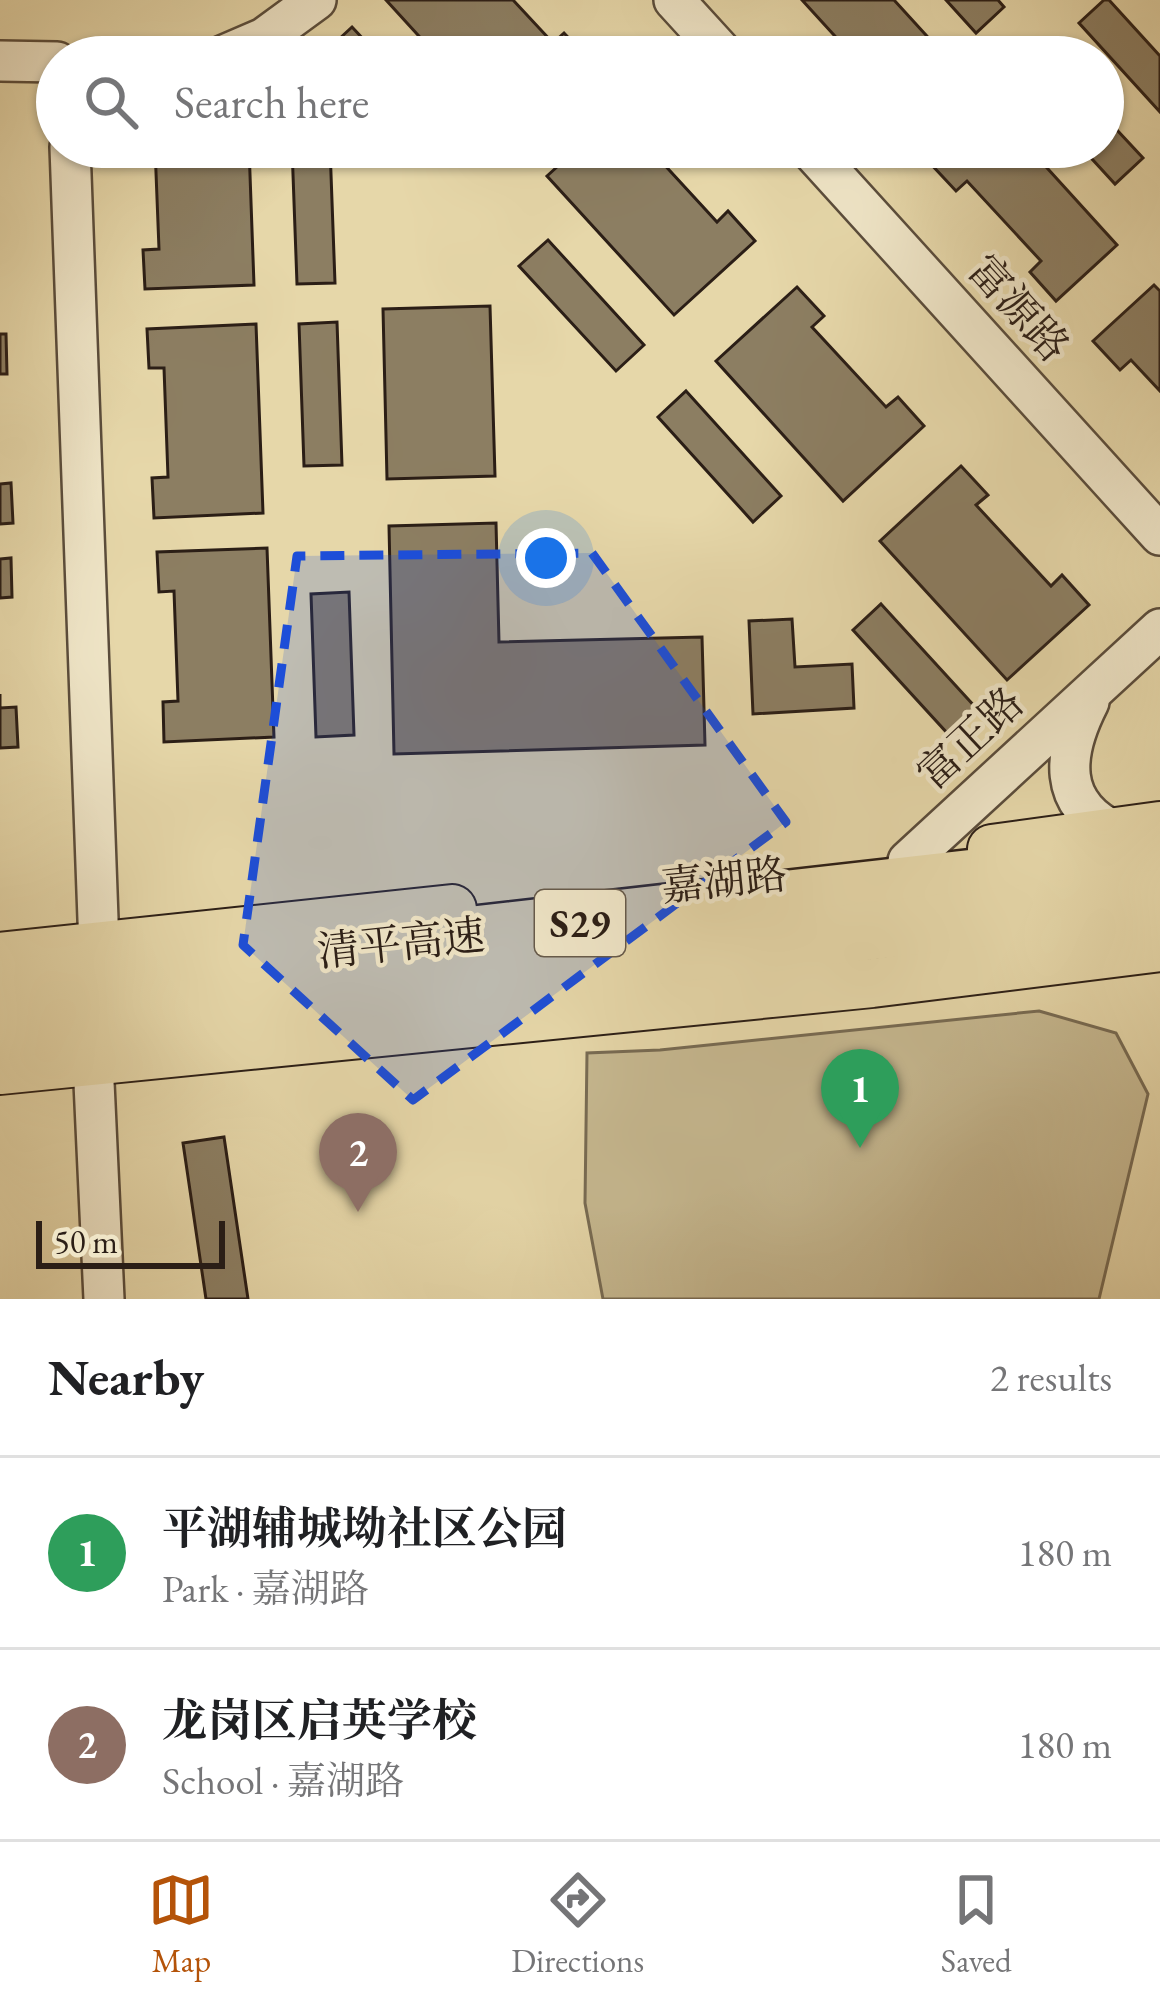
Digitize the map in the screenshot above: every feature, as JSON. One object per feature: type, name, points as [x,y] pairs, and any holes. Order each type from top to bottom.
[{"type":"highway","name":"清平高速","points":[[0,988],[1146,838]]},
{"type":"highway","name":"清平高速","points":[[0,1030],[1160,898]]},
{"type":"main road","name":"嘉湖路","points":[[0,958],[1146,838]]},
{"type":"main road","points":[[0,1070],[872,982],[1160,947]]},
{"type":"street","points":[[268,36],[316,0]]},
{"type":"street","points":[[674,0],[707,36]]},
{"type":"street","points":[[0,62],[36,62]]},
{"type":"street","points":[[71,168],[98,947]]},
{"type":"street","name":"富源路","points":[[827,168],[1160,535]]},
{"type":"street","name":"富正路","points":[[908,861],[1160,629]]},
{"type":"street","name":"富正路","points":[[1097,687],[1070,751],[1069,777],[1085,811],[1098,823],[1146,838]]},
{"type":"street","points":[[1112,953],[1160,969]]},
{"type":"street","points":[[93,1061],[104,1299]]},
{"type":"highlighted area","points":[[592,553],[786,822],[413,1100],[243,945],[297,556]]},
{"type":"shaded area","points":[[1039,1011],[1116,1033],[1148,1094],[1099,1299],[603,1299],[585,1203],[587,1053],[660,1050]]},
{"type":"building","points":[[386,0],[513,0],[546,36],[419,36]]},
{"type":"building","points":[[802,0],[894,0],[927,36],[835,36]]},
{"type":"building","points":[[946,0],[998,0],[1004,7],[976,33]]},
{"type":"building","points":[[1109,0],[1160,56],[1160,112],[1124,72],[1124,36],[1091,36],[1079,23]]},
{"type":"building","points":[[1124,138],[1143,158],[1115,184],[1100,168],[1124,168]]},
{"type":"building","points":[[156,168],[250,168],[254,285],[145,289],[143,250],[159,249]]},
{"type":"building","points":[[293,168],[331,168],[335,283],[297,284]]},
{"type":"building","points":[[556,168],[667,168],[717,222],[728,211],[755,241],[674,315],[547,176]]},
{"type":"building","points":[[935,168],[1047,168],[1117,245],[1056,301],[1030,272],[1041,261],[967,181],[956,191]]},
{"type":"building","points":[[548,240],[644,345],[616,371],[519,266]]},
{"type":"building","points":[[1154,285],[1160,291],[1160,391],[1131,360],[1120,370],[1093,341]]},
{"type":"building","points":[[797,287],[824,316],[812,327],[886,407],[898,397],[924,426],[843,501],[716,361]]},
{"type":"building","points":[[490,306],[495,476],[387,479],[383,309]]},
{"type":"building","points":[[337,322],[342,465],[304,466],[299,324]]},
{"type":"building","points":[[256,324],[263,513],[154,518],[152,478],[168,477],[164,368],[149,368],[147,329]]},
{"type":"building","points":[[0,334],[6,334],[7,374],[0,374]]},
{"type":"building","points":[[686,391],[781,496],[753,522],[658,417]]},
{"type":"building","points":[[961,466],[988,495],[976,505],[1051,586],[1062,575],[1089,605],[1007,680],[880,541]]},
{"type":"building","points":[[11,483],[13,523],[0,524],[0,484]]},
{"type":"building","points":[[496,523],[499,642],[702,637],[705,745],[394,754],[389,526]]},
{"type":"building","points":[[267,548],[274,737],[164,742],[163,702],[178,701],[174,591],[159,592],[157,552]]},
{"type":"building","points":[[11,558],[12,597],[0,598],[0,559]]},
{"type":"building","points":[[349,592],[354,735],[316,737],[311,594]]},
{"type":"building","points":[[881,604],[977,709],[949,735],[853,630]]},
{"type":"building","points":[[792,619],[795,667],[852,664],[854,708],[753,714],[749,621]]},
{"type":"building","points":[[16,707],[18,747],[0,748],[0,708]]},
{"type":"building","points":[[224,1137],[248,1299],[206,1299],[183,1143]]},
{"type":"place","name":"平湖辅城坳社区公园","points":[[860,1148]]},
{"type":"place","name":"龙岗区启英学校","points":[[358,1212]]}]
